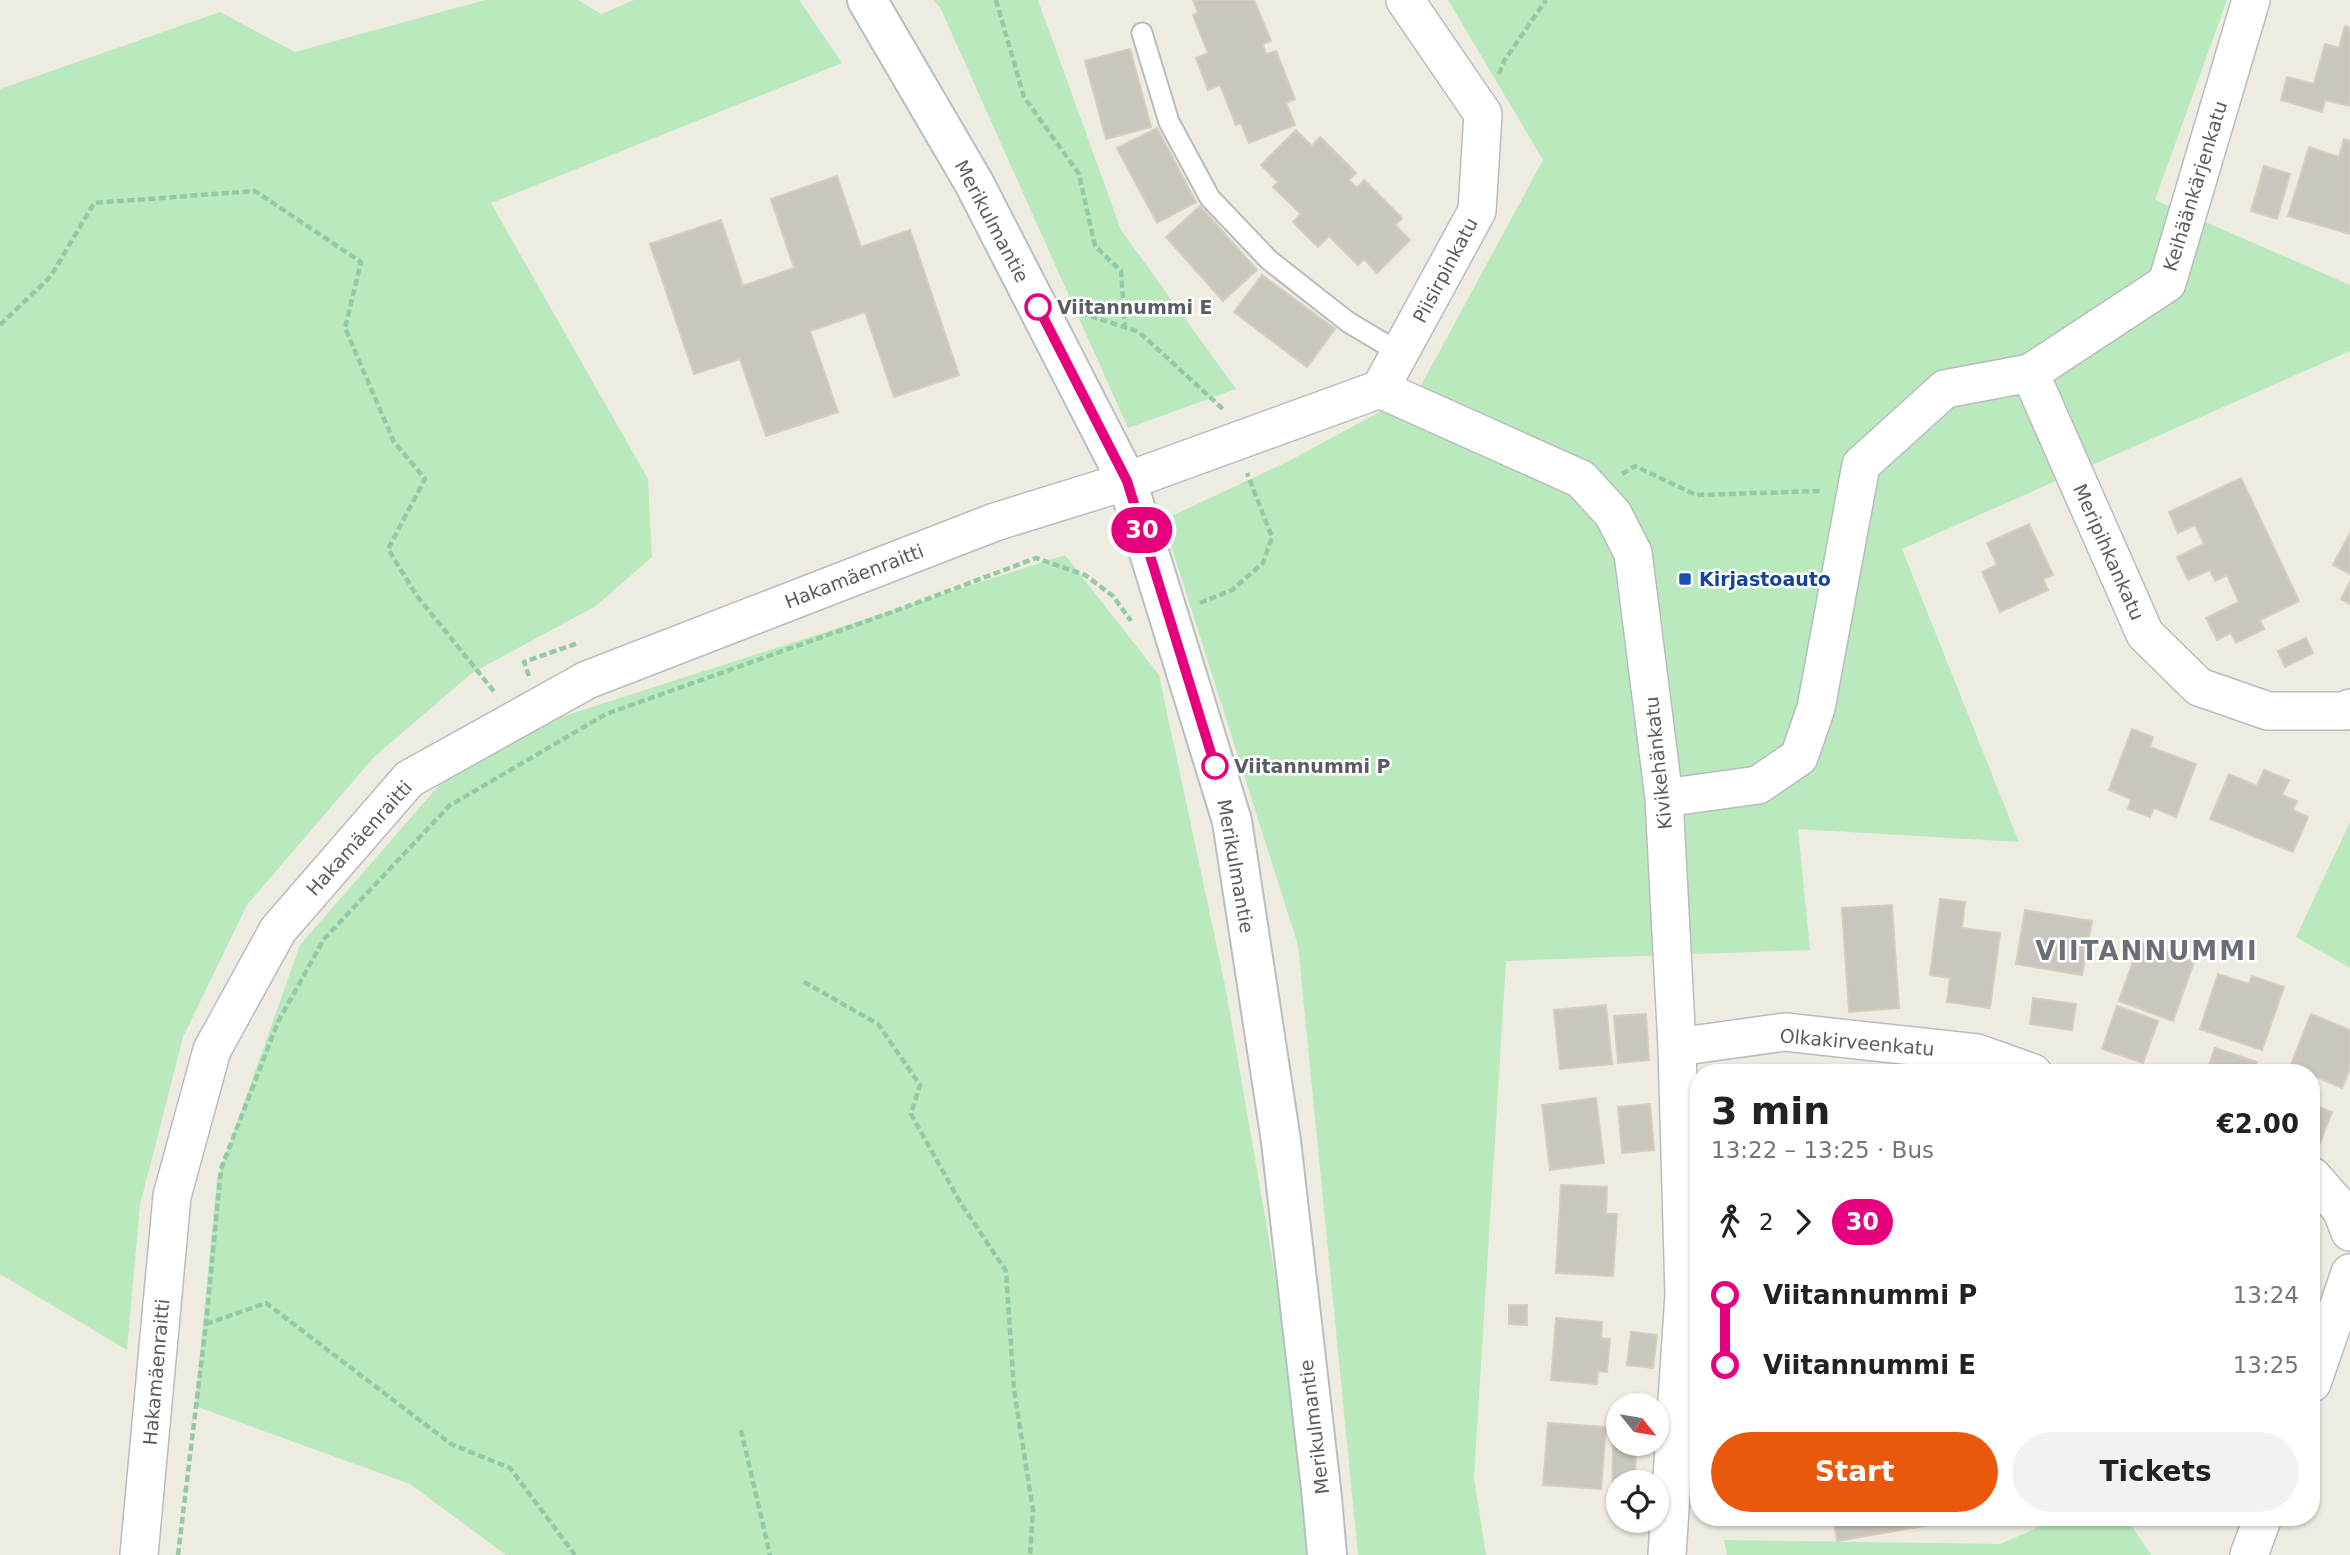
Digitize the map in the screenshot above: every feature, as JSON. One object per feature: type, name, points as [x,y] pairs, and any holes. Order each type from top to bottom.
[{"type":"street","name":"Merikulmantie","points":[[867,0],[974,184],[1127,481],[1232,821],[1281,1141],[1327,1555]]},
{"type":"street","points":[[1405,0],[1483,114]]},
{"type":"street","name":"Keihäänkärjenkatu","points":[[1664,798],[1758,785],[1799,757],[1816,708],[1861,465],[1945,389],[2030,373],[2166,283],[2251,0]]},
{"type":"street","name":"Piisirpinkatu","points":[[1380,389],[1477,211],[1483,114]]},
{"type":"street","name":"Meripihkankatu","points":[[2030,373],[2145,634],[2199,687],[2268,710],[2350,708]]},
{"type":"street","points":[[1127,481],[1380,389]]},
{"type":"street","name":"Kivikehänkatu","points":[[1380,389],[1581,479],[1613,514],[1633,553],[1664,798],[1677,1047],[1684,1294],[1667,1555]]},
{"type":"street","name":"Hakamäenraitti","points":[[139,1555],[172,1196],[212,1051],[278,930],[409,779],[587,680],[995,522],[1127,481]]},
{"type":"street","name":"Olkakirveenkatu","points":[[1677,1047],[1785,1032],[1977,1053],[2008,1064]]},
{"type":"street","points":[[2320,1185],[2341,1209],[2350,1231]]},
{"type":"street","points":[[2320,1360],[2350,1273]]},
{"type":"street","points":[[2249,1555],[2260,1526]]},
{"type":"lane","points":[[1142,33],[1169,122],[1210,198],[1269,260],[1348,322],[1400,353]]},
{"type":"path","points":[[996,0],[1024,97],[1079,174],[1095,246],[1121,271],[1125,327]]},
{"type":"path","points":[[1483,114],[1504,61],[1546,0]]},
{"type":"path","points":[[0,326],[51,276],[94,203],[255,191],[360,262],[345,328],[394,442],[425,479],[388,549],[417,596],[516,720]]},
{"type":"path","points":[[1075,298],[1087,315],[1139,332],[1228,414]]},
{"type":"path","points":[[178,1555],[206,1324],[221,1169],[278,1022],[324,939],[449,806],[606,714],[1036,558],[1085,575],[1113,596],[1136,627],[1232,590],[1263,563],[1272,537],[1243,462]]},
{"type":"path","points":[[1618,477],[1635,466],[1696,495],[1856,490]]},
{"type":"path","points":[[804,982],[878,1024],[920,1085],[911,1114],[960,1202],[1006,1271],[1014,1390],[1033,1510],[1030,1555]]},
{"type":"path","points":[[206,1324],[266,1303],[451,1444],[510,1468],[575,1555]]},
{"type":"path","points":[[741,1430],[770,1555]]},
{"type":"green space","points":[[485,0],[578,0],[601,14],[634,0],[799,0],[842,63],[491,203],[648,479],[652,557],[596,606],[472,673],[374,757],[247,905],[183,1037],[140,1205],[127,1350],[0,1274],[0,89],[220,12],[295,52]]},
{"type":"green space","points":[[933,0],[1038,0],[1121,230],[1236,389],[1128,428],[940,7]]},
{"type":"green space","points":[[1448,0],[2227,0],[2155,200],[2350,285],[2350,351],[1902,549],[2019,842],[1798,829],[1810,950],[1506,961],[1474,1478],[1486,1555],[1358,1555],[1298,945],[1163,520],[1289,461],[1418,391],[1543,160]]},
{"type":"green space","points":[[1065,555],[1159,675],[1225,985],[1296,1396],[1310,1555],[506,1555],[410,1484],[195,1406],[217,1179],[300,945],[474,745]]},
{"type":"green space","points":[[2350,822],[2350,968],[2296,937]]},
{"type":"green space","points":[[2041,1526],[2132,1526],[2151,1555],[1727,1555],[1724,1540],[2000,1544]]},
{"type":"building","points":[[1193,0],[1254,0],[1271,41],[1263,44],[1266,54],[1276,51],[1295,99],[1286,103],[1295,125],[1249,143],[1241,123],[1236,125],[1220,85],[1208,90],[1196,58],[1208,53],[1193,15],[1198,13]]},
{"type":"building","points":[[2345,26],[2350,28],[2350,106],[2325,100],[2322,112],[2281,100],[2287,77],[2314,84],[2325,44],[2339,48]]},
{"type":"building","points":[[1130,49],[1151,127],[1106,139],[1085,61]]},
{"type":"building","points":[[1157,128],[1196,202],[1157,223],[1117,148]]},
{"type":"building","points":[[1296,130],[1312,146],[1320,137],[1356,173],[1349,180],[1357,188],[1364,180],[1402,218],[1395,225],[1410,240],[1377,273],[1364,259],[1358,265],[1329,236],[1318,247],[1293,222],[1301,214],[1273,187],[1278,182],[1261,165]]},
{"type":"building","points":[[2344,139],[2350,141],[2350,234],[2288,216],[2309,147],[2339,157]]},
{"type":"building","points":[[2264,166],[2290,174],[2277,219],[2251,211]]},
{"type":"building","points":[[837,176],[861,247],[910,230],[959,375],[894,397],[865,312],[810,331],[838,412],[766,436],[740,359],[694,374],[650,244],[721,220],[743,286],[794,268],[771,199]]},
{"type":"building","points":[[1200,206],[1257,270],[1223,301],[1166,237]]},
{"type":"building","points":[[1262,275],[1335,329],[1307,367],[1234,312]]},
{"type":"building","points":[[2241,478],[2299,601],[2260,620],[2264,629],[2236,643],[2231,633],[2217,640],[2206,618],[2239,602],[2227,575],[2215,581],[2210,570],[2188,580],[2177,557],[2204,544],[2195,525],[2178,533],[2169,512]]},
{"type":"building","points":[[2029,524],[2053,575],[2043,579],[2048,590],[2000,612],[1982,572],[1997,565],[1987,543]]},
{"type":"building","points":[[2350,533],[2350,574],[2333,565]]},
{"type":"building","points":[[2350,582],[2350,604],[2341,599]]},
{"type":"building","points":[[2306,638],[2313,653],[2285,667],[2278,651]]},
{"type":"building","points":[[2132,729],[2153,737],[2150,747],[2196,764],[2176,817],[2154,808],[2150,817],[2128,809],[2131,799],[2109,790]]},
{"type":"building","points":[[2264,770],[2289,780],[2282,795],[2297,801],[2293,810],[2308,817],[2293,852],[2210,819],[2229,774],[2257,786]]},
{"type":"building","points":[[1940,899],[1965,902],[1962,928],[2000,933],[1990,1008],[1947,1002],[1950,978],[1930,975]]},
{"type":"building","points":[[1892,905],[1899,1008],[1849,1012],[1842,908]]},
{"type":"building","points":[[2025,910],[2092,921],[2082,975],[2016,964]]},
{"type":"building","points":[[2140,942],[2194,962],[2173,1021],[2119,1001]]},
{"type":"building","points":[[2218,974],[2249,984],[2252,976],[2284,987],[2262,1050],[2200,1029]]},
{"type":"building","points":[[2033,998],[2076,1004],[2072,1030],[2030,1024]]},
{"type":"building","points":[[1606,1005],[1612,1064],[1560,1069],[1554,1010]]},
{"type":"building","points":[[2117,1006],[2158,1021],[2143,1063],[2102,1049]]},
{"type":"building","points":[[1646,1014],[1649,1060],[1618,1063],[1614,1016]]},
{"type":"building","points":[[2311,1014],[2350,1030],[2350,1069],[2342,1088],[2320,1078],[2320,1064],[2291,1064]]},
{"type":"building","points":[[2215,1048],[2257,1062],[2256,1064],[2209,1064]]},
{"type":"building","points":[[1596,1098],[1604,1163],[1550,1170],[1542,1105]]},
{"type":"building","points":[[1650,1104],[1654,1150],[1622,1153],[1618,1107]]},
{"type":"building","points":[[2320,1107],[2332,1112],[2320,1143]]},
{"type":"building","points":[[1561,1185],[1607,1187],[1606,1214],[1617,1214],[1613,1276],[1556,1273]]},
{"type":"building","points":[[1509,1305],[1527,1305],[1527,1325],[1509,1324]]},
{"type":"building","points":[[1556,1318],[1602,1322],[1601,1338],[1610,1339],[1607,1372],[1598,1371],[1597,1384],[1551,1380]]},
{"type":"building","points":[[1631,1332],[1657,1335],[1653,1368],[1627,1365]]},
{"type":"building","points":[[1548,1423],[1606,1427],[1601,1489],[1543,1485]]},
{"type":"building","points":[[1613,1456],[1636,1456],[1635,1470],[1613,1470]]},
{"type":"building","points":[[1834,1526],[1924,1526],[1837,1541]]},
{"type":"bus line","name":"30","points":[[1038,307],[1127,481],[1215,766]]},
{"type":"place","name":"Viitannummi E","points":[[1038,307]]},
{"type":"place","name":"Kirjastoauto","points":[[1685,579]]},
{"type":"place","name":"Viitannummi P","points":[[1215,766]]},
{"type":"district","name":"VIITANNUMMI","points":[[2147,951]]}]
